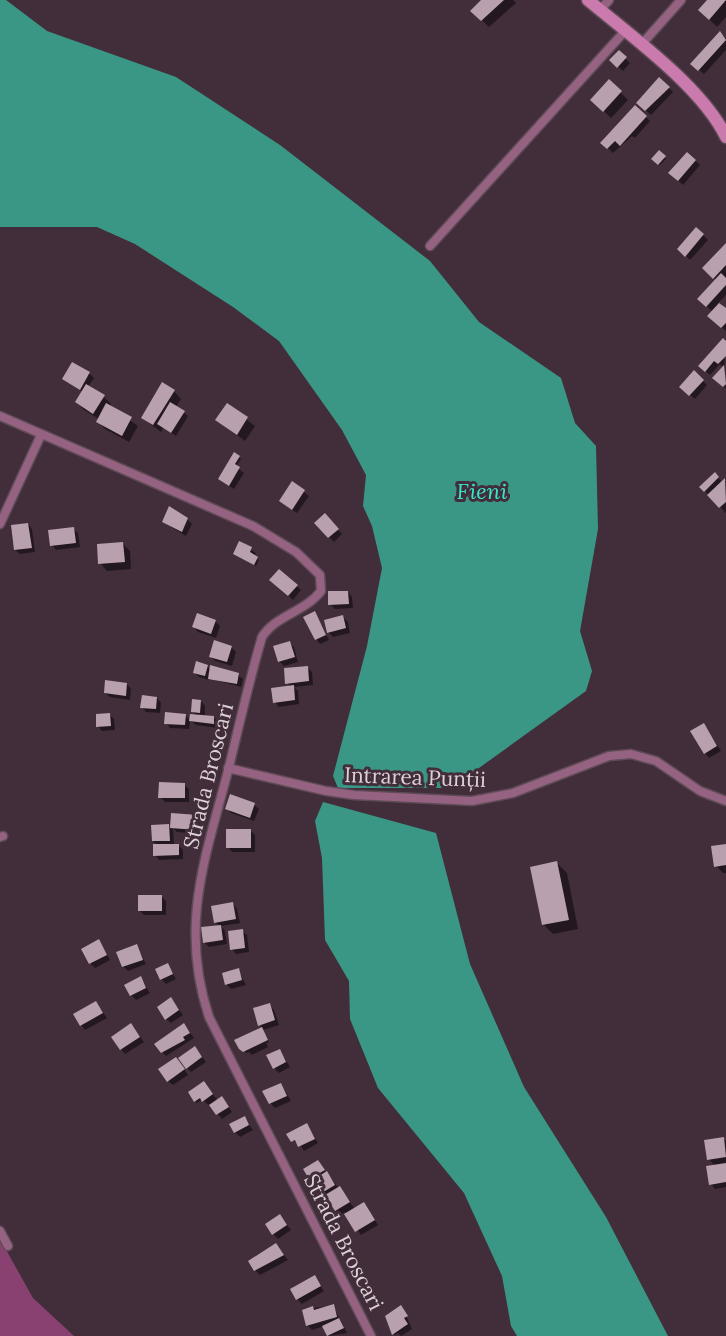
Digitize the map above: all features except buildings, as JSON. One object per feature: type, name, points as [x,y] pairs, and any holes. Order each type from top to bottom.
[{"type":"main road","points":[[588,0],[706,107],[726,137]]},
{"type":"street","points":[[600,10],[609,0]]},
{"type":"street","points":[[640,45],[681,0]]},
{"type":"street","points":[[430,246],[625,32]]},
{"type":"street","name":"Strada Broscari","points":[[0,416],[254,526],[296,552],[320,575],[321,591],[316,598],[277,621],[262,637],[194,914],[194,952],[199,987],[221,1042],[371,1336]]},
{"type":"street","points":[[0,524],[41,435]]},
{"type":"street","name":"Intrarea Punții","points":[[228,768],[326,791],[354,795],[472,801],[513,793],[609,756],[631,754],[656,761],[700,791],[726,801]]},
{"type":"street","points":[[0,1231],[8,1246]]},
{"type":"shaded area","points":[[0,1239],[33,1298],[74,1336],[0,1336]]},
{"type":"water","name":"Fieni","points":[[0,0],[6,0],[47,31],[176,77],[280,145],[430,261],[479,322],[561,378],[575,423],[596,446],[598,529],[580,631],[592,671],[586,691],[472,773],[441,788],[338,788],[333,776],[367,646],[382,568],[372,526],[363,506],[366,475],[342,430],[279,341],[233,307],[135,244],[97,227],[0,227]]},
{"type":"water","points":[[323,802],[436,833],[470,964],[524,1087],[606,1217],[668,1336],[517,1336],[511,1326],[502,1276],[464,1193],[378,1088],[350,1019],[349,981],[325,940],[322,858],[315,821]]}]
